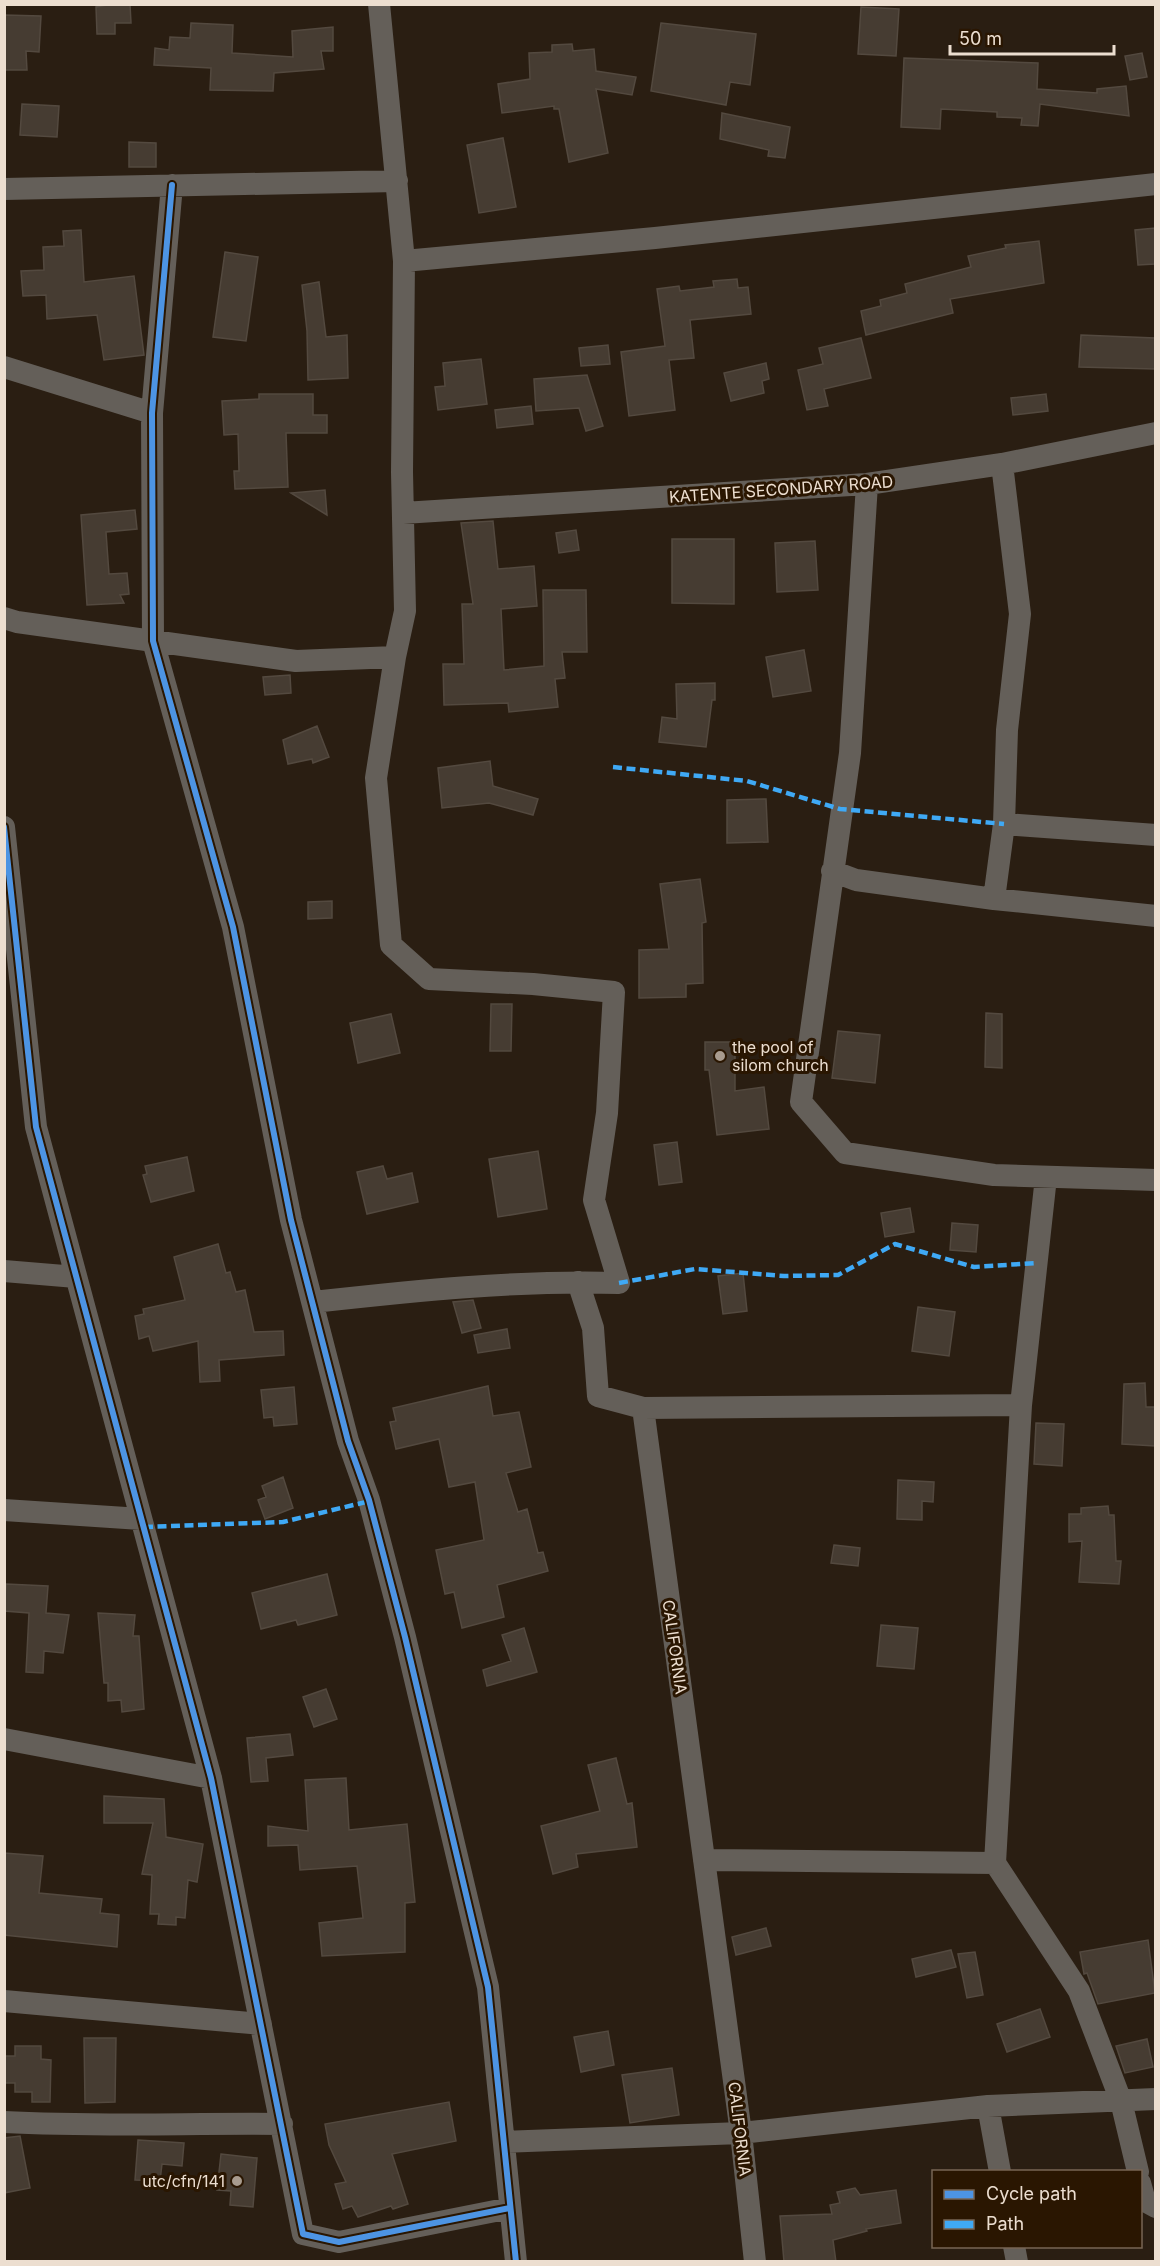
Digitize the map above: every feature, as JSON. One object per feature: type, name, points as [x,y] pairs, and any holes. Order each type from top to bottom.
[{"type":"street","points":[[313,1302],[446,1288],[619,1282],[594,1200],[607,1113],[614,992],[533,984],[429,979],[392,945],[376,778],[395,657],[405,611],[404,261],[380,4]]},
{"type":"street","points":[[4,189],[397,181]]},
{"type":"street","points":[[404,261],[666,237],[1155,184]]},
{"type":"street","points":[[172,185],[152,413],[153,641],[232,927],[291,1220],[348,1441],[369,1500],[405,1637],[488,1987],[516,2262]]},
{"type":"street","points":[[4,367],[152,413]]},
{"type":"street","name":"KATENTE SECONDARY ROAD","points":[[403,513],[867,484],[1002,465],[1155,433]]},
{"type":"street","points":[[994,899],[1004,824],[1007,730],[1020,614],[1002,465]]},
{"type":"street","points":[[867,484],[850,753],[801,1102],[845,1154],[994,1176],[1155,1180]]},
{"type":"street","points":[[4,618],[17,622],[296,661],[395,657]]},
{"type":"street","points":[[1004,824],[1155,835]]},
{"type":"street","points":[[4,827],[36,1127],[211,1778],[303,2234],[339,2242],[510,2208]]},
{"type":"street","points":[[832,871],[856,880],[994,899],[1155,916]]},
{"type":"street","points":[[1046,1177],[1021,1405],[995,1863],[1079,1991],[1121,2101],[1138,2170]]},
{"type":"street","points":[[4,1271],[76,1277]]},
{"type":"street","points":[[578,1282],[594,1328],[598,1396],[643,1408],[1021,1405]]},
{"type":"street","name":"CALIFORNIA","points":[[643,1408],[741,2133],[755,2262]]},
{"type":"street","points":[[4,1510],[141,1518]]},
{"type":"street","points":[[4,1739],[211,1778]]},
{"type":"street","points":[[704,1860],[995,1863]]},
{"type":"street","points":[[4,2001],[261,2024]]},
{"type":"street","points":[[504,2142],[741,2133],[988,2106],[1155,2099]]},
{"type":"street","points":[[988,2106],[1000,2170]]},
{"type":"street","points":[[4,2122],[81,2126],[165,2123],[282,2124]]},
{"type":"street","points":[[1142,2192],[1144,2200],[1155,2207]]},
{"type":"building","points":[[130,4],[131,23],[115,23],[115,34],[97,34],[96,7]]},
{"type":"building","points":[[861,7],[899,9],[896,56],[858,54]]},
{"type":"building","points":[[4,15],[41,16],[39,52],[26,51],[27,70],[4,70]]},
{"type":"building","points":[[191,23],[233,25],[232,53],[293,57],[292,31],[333,27],[333,51],[321,51],[324,69],[274,73],[273,91],[210,90],[211,68],[154,65],[155,48],[169,50],[170,37],[190,38]]},
{"type":"building","points":[[661,23],[756,34],[750,85],[730,82],[726,105],[651,91]]},
{"type":"building","points":[[572,44],[573,51],[594,49],[596,71],[636,77],[632,95],[596,89],[608,153],[569,162],[559,109],[554,109],[554,106],[502,113],[498,84],[530,79],[529,53],[552,52],[552,45]]},
{"type":"building","points":[[1142,53],[1147,77],[1130,80],[1125,56]]},
{"type":"building","points":[[904,58],[1038,63],[1037,89],[1097,93],[1097,89],[1126,86],[1129,116],[1040,104],[1038,126],[1021,125],[1022,118],[997,117],[997,112],[941,109],[940,129],[901,127]]},
{"type":"building","points":[[22,104],[59,106],[57,137],[20,135]]},
{"type":"building","points":[[722,113],[790,127],[785,158],[768,156],[769,150],[720,139]]},
{"type":"building","points":[[503,138],[516,207],[479,213],[467,145]]},
{"type":"building","points":[[129,142],[156,143],[156,167],[129,167]]},
{"type":"building","points":[[1155,228],[1155,264],[1138,265],[1135,230]]},
{"type":"building","points":[[81,230],[84,282],[134,276],[144,355],[104,360],[97,315],[47,319],[46,295],[23,296],[21,271],[44,270],[43,247],[64,246],[63,231]]},
{"type":"building","points":[[1039,241],[1044,283],[950,299],[953,313],[866,335],[861,311],[881,306],[880,300],[907,293],[905,284],[971,267],[968,256],[1006,248],[1005,245]]},
{"type":"building","points":[[225,252],[258,257],[246,341],[213,337]]},
{"type":"building","points":[[737,279],[738,288],[748,287],[751,314],[690,320],[694,358],[669,360],[675,410],[629,416],[621,352],[665,346],[657,289],[679,286],[680,291],[714,287],[713,281]]},
{"type":"building","points":[[319,282],[326,337],[347,335],[348,378],[308,380],[307,331],[302,285]]},
{"type":"building","points":[[1081,335],[1155,338],[1155,369],[1079,367]]},
{"type":"building","points":[[861,338],[871,378],[824,389],[828,406],[807,410],[798,370],[823,364],[819,348]]},
{"type":"building","points":[[608,345],[610,364],[581,366],[579,348]]},
{"type":"building","points":[[481,359],[487,404],[438,410],[435,387],[445,386],[443,363]]},
{"type":"building","points":[[766,363],[769,379],[762,381],[764,393],[731,401],[724,373]]},
{"type":"building","points":[[587,375],[603,426],[586,431],[579,408],[536,411],[534,379]]},
{"type":"building","points":[[259,394],[313,394],[313,415],[327,415],[327,433],[286,433],[288,487],[235,489],[234,471],[239,471],[238,434],[224,435],[222,401],[259,399]]},
{"type":"building","points":[[1046,394],[1048,411],[1013,415],[1011,398]]},
{"type":"building","points":[[531,406],[533,424],[497,428],[495,410]]},
{"type":"building","points":[[325,490],[327,515],[291,493]]},
{"type":"building","points":[[135,510],[137,529],[106,532],[109,574],[127,573],[129,594],[120,595],[124,603],[87,605],[81,515]]},
{"type":"building","points":[[493,521],[498,569],[534,566],[537,606],[501,609],[504,670],[544,666],[543,590],[586,590],[587,652],[562,652],[565,678],[555,679],[558,707],[509,712],[508,703],[444,705],[443,664],[464,664],[462,604],[473,604],[461,523]]},
{"type":"building","points":[[576,530],[579,550],[559,553],[556,533]]},
{"type":"building","points":[[672,539],[734,539],[734,604],[672,603]]},
{"type":"building","points":[[815,541],[818,590],[777,592],[775,543]]},
{"type":"building","points":[[804,650],[811,691],[773,697],[766,657]]},
{"type":"building","points":[[290,675],[291,693],[265,695],[263,677]]},
{"type":"building","points":[[715,683],[715,700],[712,700],[706,747],[659,742],[662,717],[677,719],[676,684]]},
{"type":"building","points":[[317,726],[329,757],[313,763],[312,759],[288,764],[283,740]]},
{"type":"building","points":[[490,761],[493,786],[538,799],[533,815],[489,803],[442,808],[438,768]]},
{"type":"building","points":[[766,799],[768,842],[727,843],[727,800]]},
{"type":"building","points":[[700,879],[706,922],[702,923],[703,983],[686,984],[686,997],[639,998],[639,950],[669,949],[660,884]]},
{"type":"building","points":[[332,901],[332,918],[308,919],[308,902]]},
{"type":"building","points":[[491,1004],[512,1004],[511,1051],[490,1051]]},
{"type":"building","points":[[986,1013],[1002,1014],[1002,1068],[985,1067]]},
{"type":"building","points":[[391,1014],[400,1053],[358,1063],[350,1023]]},
{"type":"building","points":[[838,1031],[880,1035],[875,1083],[832,1078]]},
{"type":"building","points":[[705,1042],[735,1042],[735,1091],[764,1087],[769,1129],[717,1135],[709,1070],[705,1070]]},
{"type":"building","points":[[677,1142],[682,1182],[659,1185],[654,1145]]},
{"type":"building","points":[[538,1151],[547,1209],[498,1217],[489,1159]]},
{"type":"building","points":[[187,1157],[194,1191],[151,1202],[143,1175],[147,1174],[145,1166]]},
{"type":"building","points":[[383,1166],[387,1179],[412,1173],[418,1202],[367,1214],[357,1172]]},
{"type":"building","points":[[910,1208],[914,1232],[885,1237],[881,1213]]},
{"type":"building","points":[[952,1223],[978,1225],[976,1252],[950,1250]]},
{"type":"building","points":[[218,1244],[226,1273],[230,1272],[236,1292],[245,1290],[254,1332],[283,1331],[284,1355],[219,1360],[220,1381],[200,1382],[198,1341],[153,1351],[149,1336],[139,1339],[135,1316],[144,1314],[143,1309],[185,1300],[174,1257]]},
{"type":"building","points":[[743,1273],[747,1311],[723,1314],[718,1276]]},
{"type":"building","points":[[473,1300],[481,1328],[462,1333],[453,1302]]},
{"type":"building","points":[[918,1307],[955,1312],[949,1356],[912,1351]]},
{"type":"building","points":[[507,1329],[510,1348],[478,1353],[474,1335]]},
{"type":"building","points":[[1145,1383],[1146,1407],[1155,1407],[1155,1446],[1122,1444],[1124,1384]]},
{"type":"building","points":[[488,1386],[493,1416],[519,1412],[531,1467],[506,1473],[518,1512],[527,1509],[538,1553],[543,1552],[548,1571],[497,1585],[504,1617],[462,1628],[454,1592],[445,1594],[436,1550],[484,1540],[475,1482],[449,1487],[439,1439],[396,1449],[390,1422],[396,1421],[393,1408]]},
{"type":"building","points":[[294,1387],[297,1424],[274,1426],[273,1417],[264,1418],[261,1390]]},
{"type":"building","points":[[1036,1423],[1064,1424],[1062,1466],[1034,1464]]},
{"type":"building","points":[[283,1477],[293,1508],[265,1519],[258,1500],[266,1497],[262,1486]]},
{"type":"building","points":[[898,1480],[934,1482],[933,1502],[922,1501],[922,1520],[897,1519]]},
{"type":"building","points":[[1108,1506],[1109,1515],[1114,1515],[1116,1561],[1121,1561],[1119,1584],[1079,1582],[1082,1541],[1069,1542],[1069,1514],[1081,1514],[1081,1508]]},
{"type":"building","points":[[834,1545],[860,1548],[858,1566],[831,1563]]},
{"type":"building","points":[[327,1574],[337,1615],[298,1625],[296,1620],[261,1629],[252,1593]]},
{"type":"building","points":[[6,1584],[48,1586],[46,1613],[69,1615],[63,1653],[44,1651],[43,1673],[26,1672],[29,1613],[4,1611]]},
{"type":"building","points":[[98,1613],[135,1615],[133,1636],[139,1636],[144,1709],[122,1712],[121,1700],[108,1701],[108,1683],[104,1683]]},
{"type":"building","points":[[881,1625],[918,1628],[914,1669],[877,1666]]},
{"type":"building","points":[[524,1628],[537,1672],[487,1686],[483,1670],[511,1661],[502,1635]]},
{"type":"building","points":[[326,1689],[337,1719],[314,1727],[303,1697]]},
{"type":"building","points":[[290,1734],[293,1755],[266,1758],[268,1781],[251,1782],[247,1738]]},
{"type":"building","points":[[616,1758],[627,1804],[632,1803],[637,1847],[576,1854],[578,1867],[553,1874],[541,1826],[600,1811],[588,1765]]},
{"type":"building","points":[[346,1778],[349,1830],[407,1824],[415,1902],[405,1903],[405,1952],[322,1956],[319,1923],[363,1918],[357,1866],[300,1870],[298,1845],[268,1846],[268,1826],[308,1831],[305,1780]]},
{"type":"building","points":[[104,1796],[164,1799],[166,1837],[203,1844],[197,1882],[188,1880],[185,1918],[176,1917],[176,1925],[158,1924],[159,1914],[150,1914],[152,1875],[142,1874],[153,1823],[104,1823]]},
{"type":"building","points":[[4,1853],[43,1856],[39,1893],[102,1899],[100,1913],[119,1915],[117,1947],[4,1935]]},
{"type":"building","points":[[766,1928],[771,1946],[736,1955],[732,1937]]},
{"type":"building","points":[[1148,1940],[1155,1993],[1098,2004],[1087,1973],[1084,1974],[1080,1952]]},
{"type":"building","points":[[951,1950],[956,1967],[916,1977],[912,1959]]},
{"type":"building","points":[[975,1952],[983,1995],[967,1998],[958,1954]]},
{"type":"building","points":[[1040,2009],[1050,2037],[1007,2052],[997,2024]]},
{"type":"building","points":[[608,2031],[614,2065],[581,2072],[574,2037]]},
{"type":"building","points":[[84,2038],[116,2038],[115,2102],[85,2103]]},
{"type":"building","points":[[1147,2039],[1153,2067],[1125,2073],[1116,2046]]},
{"type":"building","points":[[15,2046],[41,2046],[41,2059],[51,2060],[50,2102],[32,2102],[32,2092],[15,2092],[15,2083],[4,2083],[4,2056],[15,2056]]},
{"type":"building","points":[[672,2068],[679,2115],[630,2123],[622,2075]]},
{"type":"building","points":[[449,2102],[456,2141],[392,2154],[408,2204],[393,2209],[391,2206],[358,2217],[352,2206],[343,2209],[335,2184],[346,2182],[329,2145],[325,2124]]},
{"type":"building","points":[[20,2136],[30,2188],[4,2193],[4,2138]]},
{"type":"building","points":[[138,2140],[184,2143],[182,2166],[162,2164],[160,2181],[135,2180]]},
{"type":"building","name":"utc/cfn/141","points":[[221,2154],[257,2158],[253,2207],[230,2205],[231,2191],[217,2190]]},
{"type":"building","points":[[855,2188],[860,2195],[896,2190],[901,2223],[866,2229],[867,2231],[833,2240],[836,2262],[784,2262],[780,2216],[832,2214],[830,2205],[840,2203],[837,2192]]},
{"type":"marked path","points":[[613,767],[747,781],[840,809],[1004,824]]},
{"type":"marked path","points":[[619,1283],[695,1269],[784,1276],[838,1275],[895,1244],[974,1267],[1036,1263]]},
{"type":"marked path","points":[[144,1527],[283,1522],[370,1501]]},
{"type":"cycle path","points":[[172,185],[152,413],[153,641],[233,927],[291,1220],[348,1441],[369,1500],[405,1637],[488,1987],[516,2262]]},
{"type":"cycle path","points":[[4,827],[36,1127],[211,1778],[303,2234],[339,2242],[510,2208]]},
{"type":"place","name":"the pool of silom church","points":[[720,1056]]},
{"type":"place","name":"utc/cfn/141","points":[[237,2181]]}]
